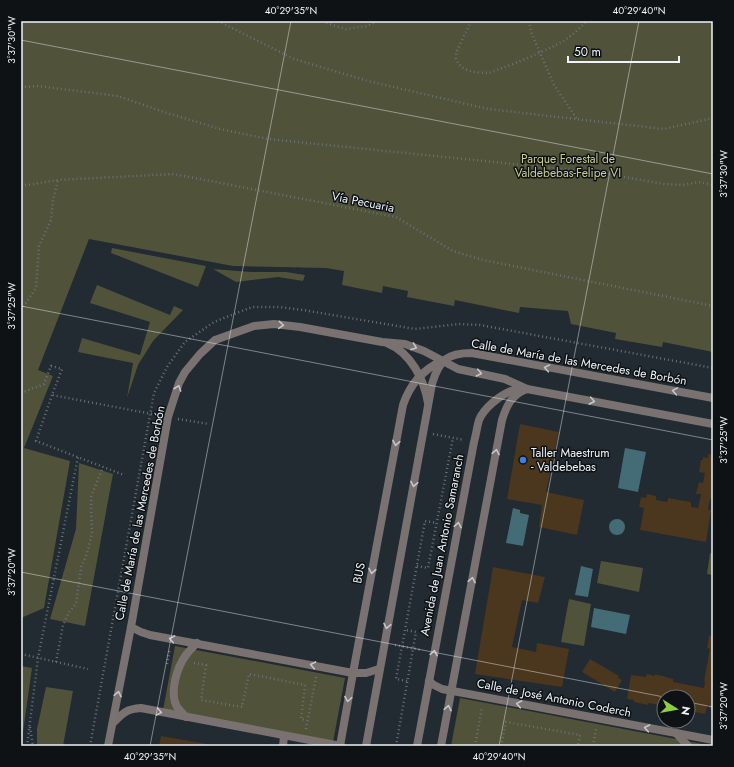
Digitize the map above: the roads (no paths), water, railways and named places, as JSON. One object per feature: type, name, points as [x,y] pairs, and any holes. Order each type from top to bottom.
[{"type":"street","name":"Calle de María de las Mercedes de Borbón","points":[[108,746],[131,627],[168,417],[179,383],[185,372],[200,354],[215,340],[254,326],[274,324],[300,327],[411,346],[458,369],[505,378],[527,389]]},
{"type":"street","points":[[382,342],[393,346],[404,354],[419,376],[425,388],[428,403]]},
{"type":"street","name":"Calle de María de las Mercedes de Borbón","points":[[442,361],[454,355],[472,354],[713,398]]},
{"type":"street","points":[[419,376],[433,365],[442,361]]},
{"type":"street","points":[[366,746],[428,403],[435,373],[442,361]]},
{"type":"street","name":"BUS","points":[[340,746],[403,405],[410,388],[419,376]]},
{"type":"street","points":[[441,746],[502,420],[507,407],[516,395],[527,389]]},
{"type":"street","name":"Avenida de Juan Antonio Samaranch","points":[[417,746],[474,442],[480,418],[491,406],[513,390],[527,389],[713,424]]},
{"type":"street","points":[[131,627],[141,632],[197,644],[353,673],[366,673],[379,669]]},
{"type":"street","points":[[186,717],[177,706],[174,696],[175,680],[186,654],[197,644]]},
{"type":"street","name":"Calle de José Antonio Coderch","points":[[429,681],[442,689],[451,691],[713,740]]},
{"type":"street","points":[[113,724],[123,713],[131,709],[140,708],[340,746]]},
{"type":"street","points":[[676,733],[688,746]]},
{"type":"street","points":[[283,746],[284,736]]},
{"type":"water","points":[[625,448],[646,452],[638,492],[618,488]]},
{"type":"water","points":[[513,508],[520,510],[520,513],[529,515],[523,546],[506,543]]},
{"type":"water","points":[[617,519],[624,524],[625,527],[620,534],[617,535],[610,530],[609,527],[614,520]]},
{"type":"water","points":[[581,566],[593,569],[588,597],[575,595]]},
{"type":"water","points":[[594,608],[630,615],[626,634],[591,627]]},
{"type":"place","name":"Taller Maestrum - Valdebebas","points":[[523,460]]},
{"type":"park label","name":"Parque Forestal de Valdebebas-Felipe VI","points":[[568,166]]}]
